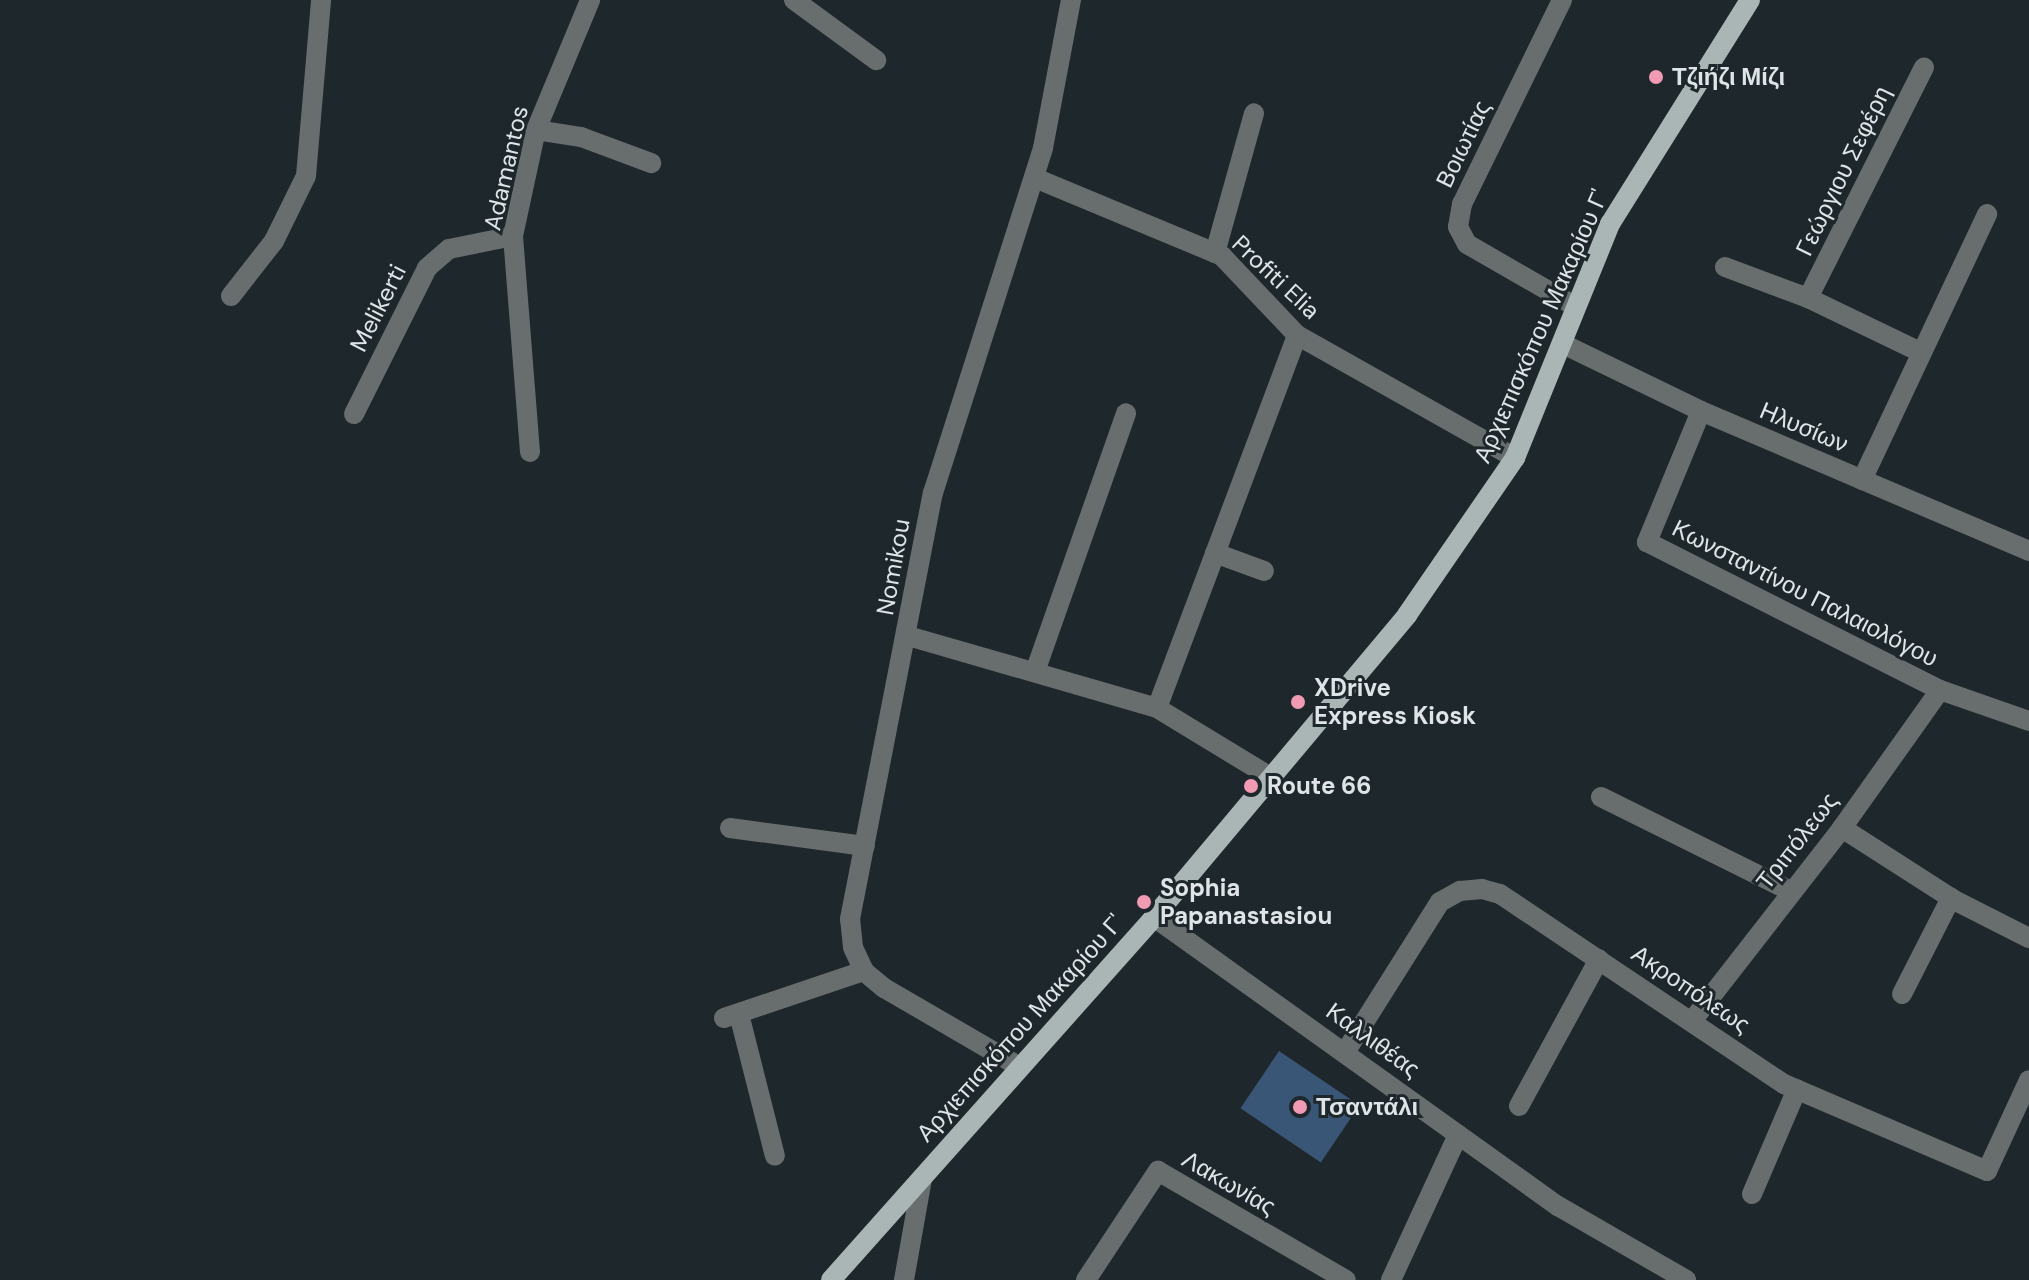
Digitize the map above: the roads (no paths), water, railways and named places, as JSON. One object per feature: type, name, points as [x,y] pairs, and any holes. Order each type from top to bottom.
[{"type":"main road","name":"Αρχιεπισκόπου Μακαρίου Γ'","points":[[831,1280],[1154,917],[1407,615],[1515,458],[1610,224],[1750,0]]},
{"type":"street","points":[[231,296],[274,241],[306,176],[321,0]]},
{"type":"street","name":"Adamantos","points":[[530,452],[513,236],[536,130],[590,0]]},
{"type":"street","points":[[794,0],[876,60]]},
{"type":"street","name":"Nomikou","points":[[864,971],[850,919],[908,636],[933,493],[1035,178],[1071,0]]},
{"type":"street","name":"Βοιωτίας","points":[[1562,0],[1462,204],[1458,227],[1467,244],[1575,306]]},
{"type":"street","name":"Γεώργιου Σεφέρη","points":[[1808,298],[1924,67]]},
{"type":"street","points":[[1215,253],[1254,113]]},
{"type":"street","points":[[536,130],[581,137],[651,163]]},
{"type":"street","name":"Profiti Elia","points":[[1035,178],[1215,253],[1251,283],[1297,335],[1515,458]]},
{"type":"street","points":[[1862,480],[1987,214]]},
{"type":"street","name":"Melikerti","points":[[354,414],[427,268],[449,249],[513,236]]},
{"type":"street","points":[[1725,267],[1808,298],[1920,352]]},
{"type":"street","points":[[1157,708],[1297,335]]},
{"type":"street","name":"Ηλυσίων","points":[[1563,344],[1701,411],[2029,551]]},
{"type":"street","name":"Κωνσταντίνου Παλαιολόγου","points":[[1701,411],[1647,542],[1940,690],[2029,721]]},
{"type":"street","points":[[1036,669],[1126,413]]},
{"type":"street","points":[[1215,553],[1264,571]]},
{"type":"street","points":[[908,636],[1036,669],[1157,708],[1269,776]]},
{"type":"street","name":"Τριπόλεως","points":[[1692,1021],[1842,828],[1940,690]]},
{"type":"street","points":[[1601,797],[1790,891]]},
{"type":"street","points":[[730,828],[865,846]]},
{"type":"street","points":[[1842,828],[1951,898],[2029,938]]},
{"type":"street","name":"Ακροπόλεως","points":[[1346,1051],[1440,902],[1460,891],[1500,894],[1797,1089],[1987,1171],[2027,1088]]},
{"type":"street","points":[[1902,994],[1951,898]]},
{"type":"street","name":"Καλλιθέας","points":[[1154,917],[1346,1051],[1558,1206],[1686,1280]]},
{"type":"street","points":[[1519,1106],[1599,959]]},
{"type":"street","points":[[775,1156],[732,1016],[864,971],[884,988],[1020,1067]]},
{"type":"street","points":[[1752,1194],[1797,1089]]},
{"type":"street","points":[[1391,1280],[1458,1135]]},
{"type":"street","name":"Λακωνίας","points":[[1086,1280],[1158,1171],[1346,1280]]},
{"type":"street","points":[[904,1280],[922,1179]]},
{"type":"place","name":"Τζιήζι Μίζι","points":[[1656,77]]},
{"type":"place","name":"XDrive Express Kiosk","points":[[1298,702]]},
{"type":"place","name":"Route 66","points":[[1251,786]]},
{"type":"place","name":"Sophia Papanastasiou","points":[[1144,902]]},
{"type":"place","name":"Τσαντάλι","points":[[1300,1107]]}]
